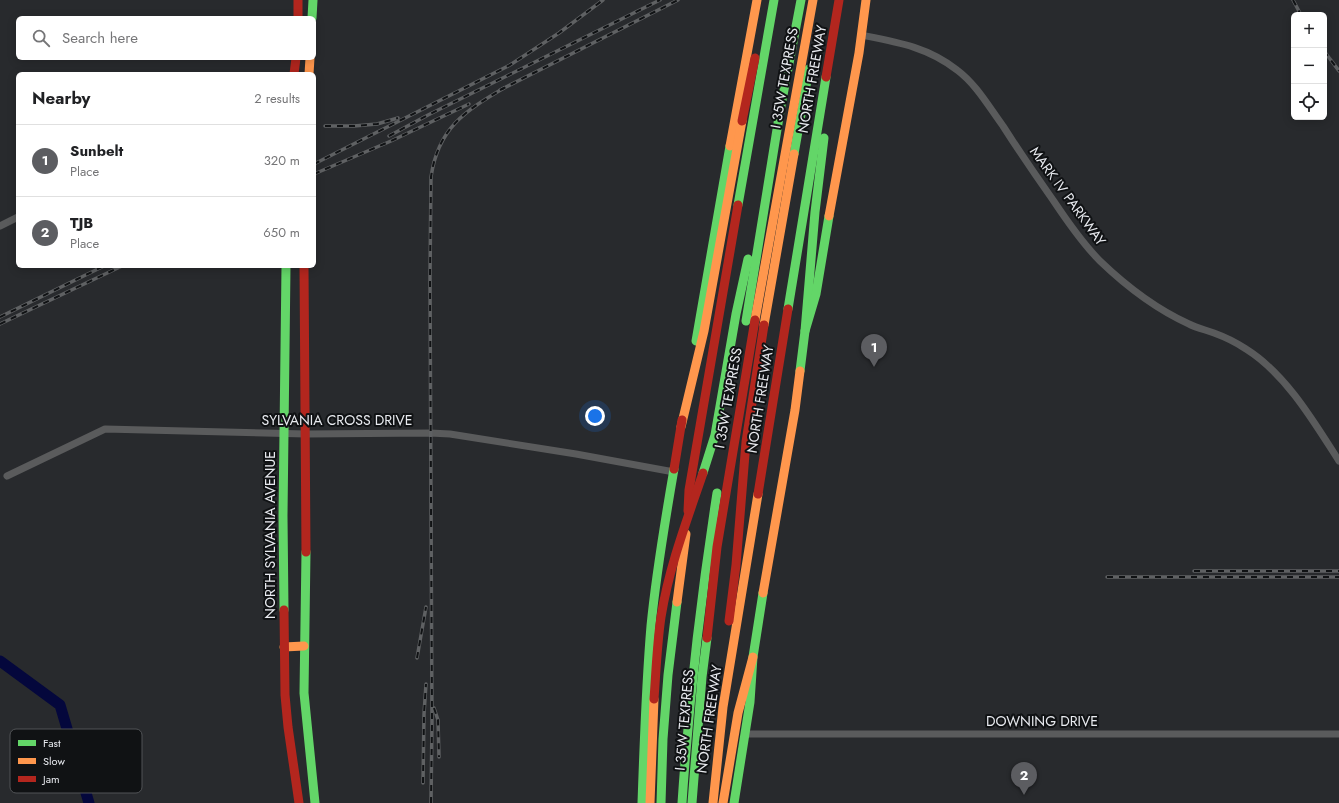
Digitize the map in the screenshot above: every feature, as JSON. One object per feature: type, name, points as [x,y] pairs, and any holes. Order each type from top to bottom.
[{"type":"main road","points":[[298,0],[298,16]]},
{"type":"main road","points":[[312,0],[312,16]]},
{"type":"main road","points":[[642,803],[643,729],[648,658],[658,567],[732,132],[757,0]]},
{"type":"main road","points":[[681,427],[704,331],[741,125],[768,0]]},
{"type":"main road","points":[[661,803],[663,738],[668,675],[686,538],[689,490],[696,442],[774,0]]},
{"type":"main road","name":"I 35W TEXPRESS","points":[[682,803],[688,714],[707,556],[780,111],[801,0]]},
{"type":"main road","name":"I 35W TEXPRESS","points":[[692,803],[702,677],[718,540],[769,243],[813,0]]},
{"type":"main road","points":[[723,707],[719,695],[736,565],[746,442],[774,265],[815,31],[819,0]]},
{"type":"main road","name":"NORTH FREEWAY","points":[[713,803],[723,707],[839,0]]},
{"type":"main road","points":[[805,331],[816,294],[866,0]]},
{"type":"main road","points":[[294,72],[296,60]]},
{"type":"main road","points":[[309,72],[310,60]]},
{"type":"main road","points":[[734,803],[750,702],[753,657],[769,554],[795,410],[805,331],[815,212],[829,95],[828,64]]},
{"type":"main road","points":[[650,803],[654,699],[662,616],[674,558],[715,435],[736,314],[780,111]]},
{"type":"main road","name":"NORTH SYLVANIA AVENUE","points":[[286,268],[284,647],[288,727],[299,803]]},
{"type":"main road","points":[[304,268],[306,434],[304,693],[315,803]]},
{"type":"main road","points":[[284,647],[304,646]]},
{"type":"main road","points":[[723,803],[738,713],[753,657]]},
{"type":"street","name":"MARK IV PARKWAY","points":[[861,35],[908,44],[924,50],[958,70],[988,105],[1070,225],[1099,260],[1132,290],[1159,308],[1189,324],[1215,333],[1247,350],[1274,372],[1287,385],[1320,431],[1339,461]]},
{"type":"street","points":[[0,226],[16,218]]},
{"type":"street","name":"SYLVANIA CROSS DRIVE","points":[[7,476],[105,429],[306,434],[450,434],[576,454],[674,472]]},
{"type":"street","name":"DOWNING DRIVE","points":[[745,734],[1339,734]]},
{"type":"waterway","points":[[0,661],[60,705],[67,729]]},
{"type":"waterway","points":[[86,793],[89,803]]},
{"type":"railway","points":[[316,163],[510,65],[559,33],[603,0]]},
{"type":"railway","points":[[389,136],[428,115],[660,0]]},
{"type":"railway","points":[[500,90],[678,0]]},
{"type":"railway","points":[[1293,0],[1299,12]]},
{"type":"railway","points":[[1327,55],[1339,71]]},
{"type":"railway","points":[[431,803],[431,177],[440,146],[447,133],[466,113],[504,88]]},
{"type":"railway","points":[[316,173],[391,141],[469,104]]},
{"type":"railway","points":[[325,126],[377,124],[398,118]]},
{"type":"railway","points":[[0,317],[100,268]]},
{"type":"railway","points":[[0,324],[118,268]]},
{"type":"railway","points":[[1194,571],[1339,571]]},
{"type":"railway","points":[[1107,577],[1339,577]]},
{"type":"railway","points":[[417,658],[426,607]]},
{"type":"railway","points":[[423,783],[426,684]]},
{"type":"railway","points":[[434,708],[438,720],[439,757]]},
{"type":"traffic: fast","points":[[312,16],[313,0]]},
{"type":"traffic: fast","points":[[738,205],[774,0]]},
{"type":"traffic: fast","points":[[746,321],[780,111],[801,0]]},
{"type":"traffic: fast","points":[[794,154],[809,69]]},
{"type":"traffic: fast","points":[[788,309],[826,77]]},
{"type":"traffic: fast","points":[[805,331],[815,212],[824,138]]},
{"type":"traffic: fast","points":[[696,341],[730,146]]},
{"type":"traffic: fast","points":[[800,371],[805,331],[816,294],[829,216]]},
{"type":"traffic: fast","points":[[703,473],[715,435],[736,314],[748,259]]},
{"type":"traffic: fast","points":[[284,610],[283,516],[286,268]]},
{"type":"traffic: fast","points":[[642,803],[646,692],[651,626],[658,567],[674,469]]},
{"type":"traffic: fast","points":[[682,803],[696,648],[717,493]]},
{"type":"traffic: fast","points":[[306,552],[304,693],[315,803]]},
{"type":"traffic: fast","points":[[734,803],[750,702],[753,657],[763,593]]},
{"type":"traffic: fast","points":[[661,803],[663,739],[668,675],[677,602]]},
{"type":"traffic: fast","points":[[692,803],[702,677],[707,638]]},
{"type":"traffic: slow","points":[[730,146],[757,0]]},
{"type":"traffic: slow","points":[[755,320],[813,0]]},
{"type":"traffic: slow","points":[[829,216],[859,53],[866,0]]},
{"type":"traffic: slow","points":[[309,72],[310,60]]},
{"type":"traffic: slow","points":[[681,427],[704,331],[742,121]]},
{"type":"traffic: slow","points":[[764,325],[794,154]]},
{"type":"traffic: slow","points":[[763,593],[795,410],[800,371]]},
{"type":"traffic: slow","points":[[713,803],[723,707],[758,494]]},
{"type":"traffic: slow","points":[[677,602],[686,534]]},
{"type":"traffic: slow","points":[[284,647],[304,646]]},
{"type":"traffic: slow","points":[[723,803],[738,713],[753,657]]},
{"type":"traffic: slow","points":[[650,803],[654,699]]},
{"type":"traffic: jam","points":[[298,0],[298,16]]},
{"type":"traffic: jam","points":[[826,77],[839,0]]},
{"type":"traffic: jam","points":[[742,121],[755,58]]},
{"type":"traffic: jam","points":[[294,72],[296,60]]},
{"type":"traffic: jam","points":[[688,511],[689,490],[738,205]]},
{"type":"traffic: jam","points":[[304,268],[306,552]]},
{"type":"traffic: jam","points":[[758,494],[788,309]]},
{"type":"traffic: jam","points":[[707,638],[717,547],[755,320]]},
{"type":"traffic: jam","points":[[729,621],[736,565],[746,442],[764,325]]},
{"type":"traffic: jam","points":[[674,469],[682,420]]},
{"type":"traffic: jam","points":[[654,699],[658,637],[664,598],[679,544],[703,473]]},
{"type":"traffic: jam","points":[[284,610],[285,695],[299,803]]},
{"type":"place","name":"Sunbelt","points":[[874,367]]},
{"type":"place","name":"TJB","points":[[1024,795]]}]
